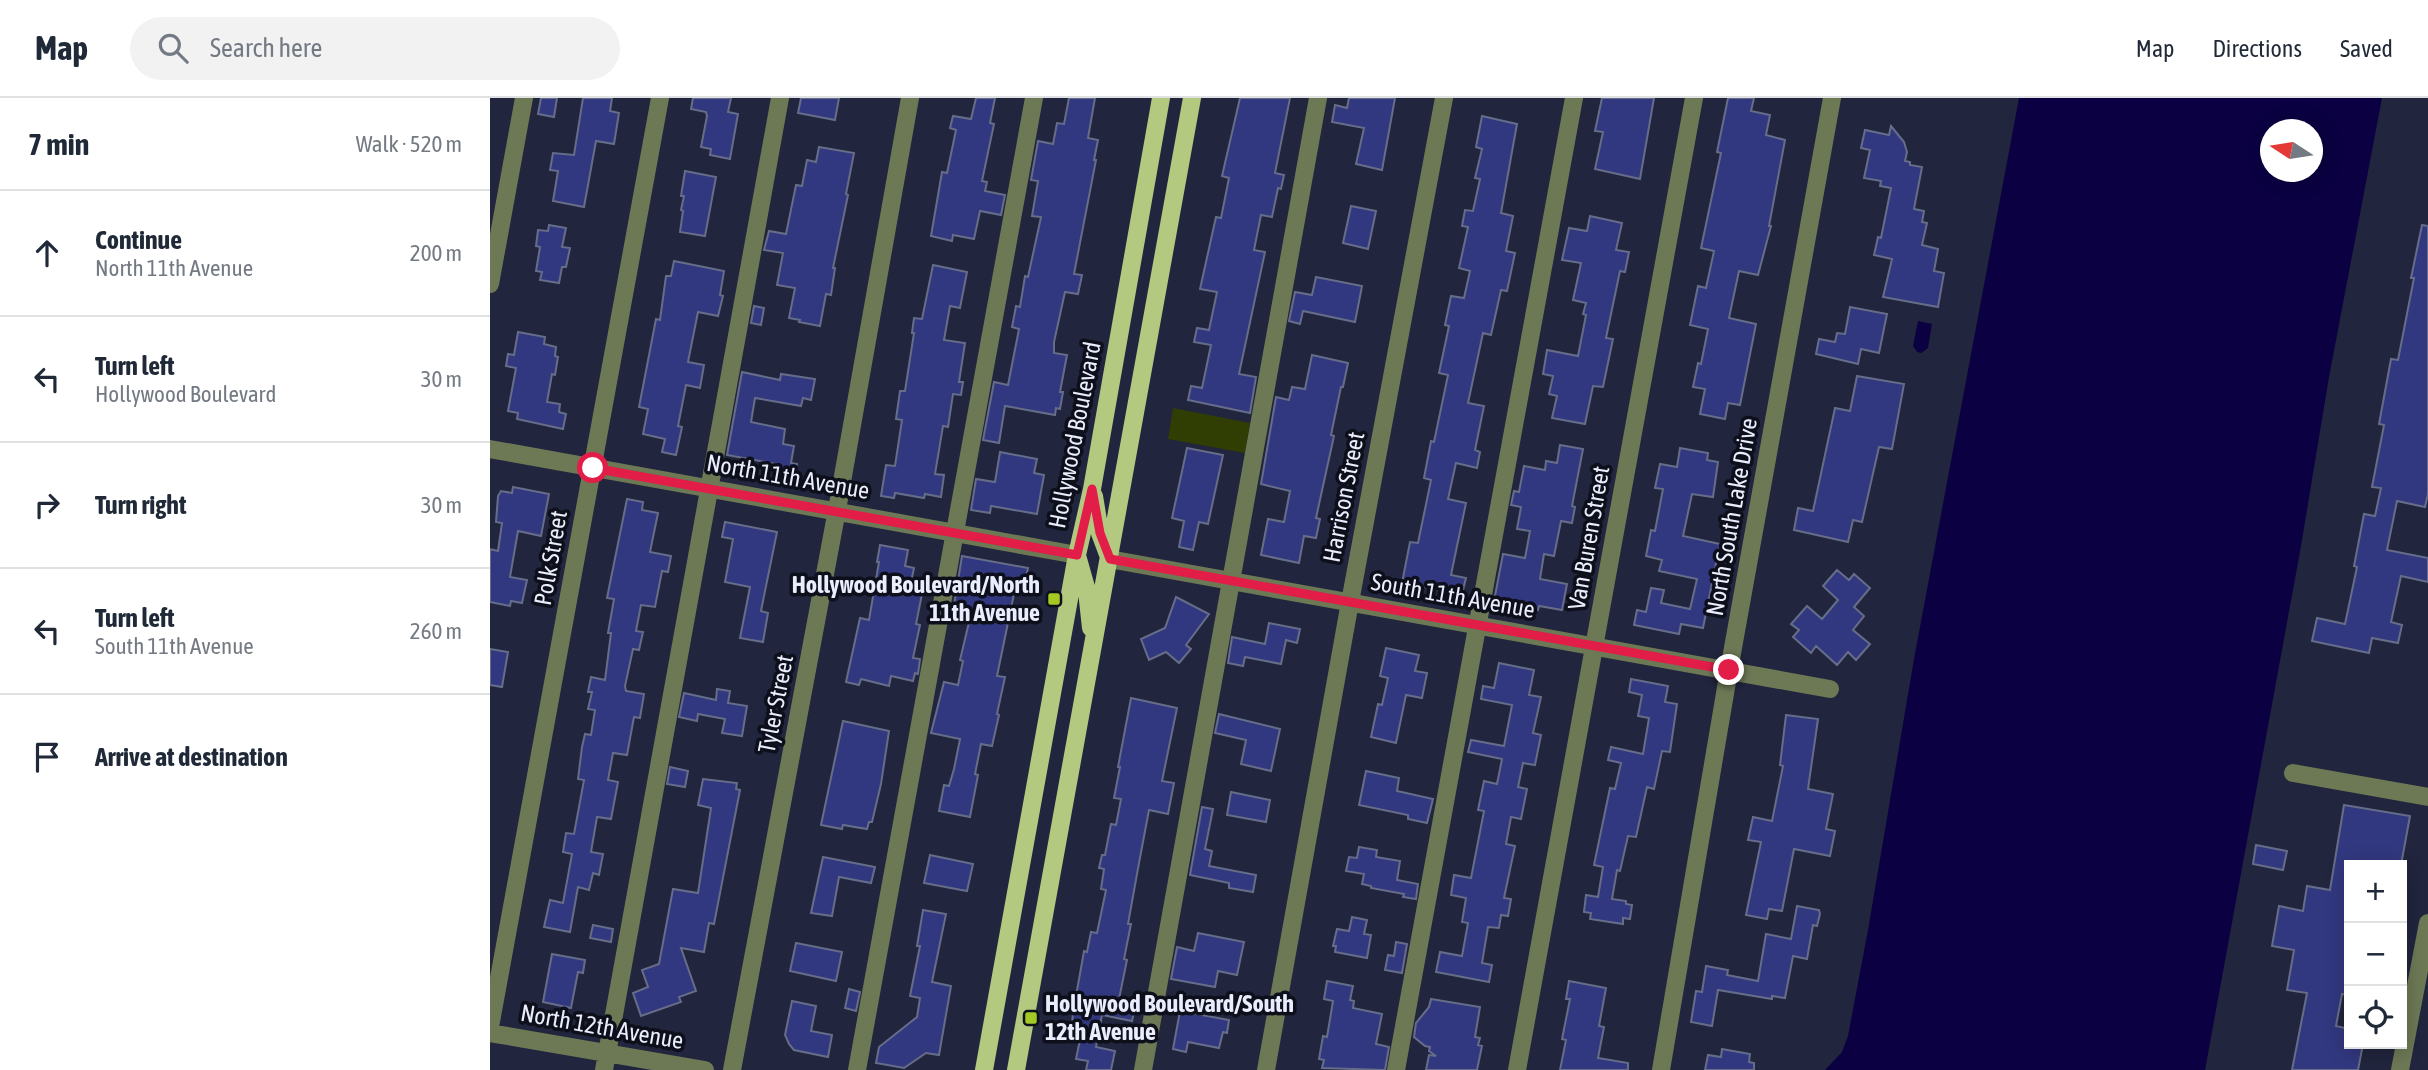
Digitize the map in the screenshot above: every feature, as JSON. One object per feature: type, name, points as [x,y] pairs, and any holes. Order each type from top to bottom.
[{"type":"main road","name":"Hollywood Boulevard","points":[[984,1070],[1077,555],[1092,489],[1161,98]]},
{"type":"main road","points":[[1016,1070],[1192,98]]},
{"type":"main road","points":[[1092,489],[1100,533],[1110,559]]},
{"type":"main road","points":[[1077,555],[1087,592],[1092,656]]},
{"type":"street","points":[[490,284],[524,98]]},
{"type":"street","name":"Polk Street","points":[[490,1027],[660,98]]},
{"type":"street","points":[[605,1061],[780,98]]},
{"type":"street","name":"Tyler Street","points":[[732,1070],[911,98]]},
{"type":"street","points":[[857,1070],[1034,98]]},
{"type":"street","points":[[1143,1070],[1318,98]]},
{"type":"street","name":"Harrison Street","points":[[1266,1070],[1444,98]]},
{"type":"street","points":[[1396,1070],[1574,98]]},
{"type":"street","name":"Van Buren Street","points":[[1517,1070],[1694,98]]},
{"type":"street","name":"North South Lake Drive","points":[[1661,1070],[1729,670],[1832,98]]},
{"type":"street","name":"North 11th Avenue","points":[[490,449],[1077,555]]},
{"type":"street","name":"South 11th Avenue","points":[[1110,559],[1830,689]]},
{"type":"street","points":[[2293,773],[2428,797]]},
{"type":"street","points":[[2400,1070],[2428,923]]},
{"type":"street","name":"North 12th Avenue","points":[[490,1033],[605,1061],[705,1070]]},
{"type":"green space","points":[[1173,408],[1250,423],[1245,453],[1168,439]]},
{"type":"shaded area","points":[[2019,98],[2382,98],[2329,377],[2301,546],[2205,1070],[1825,1070],[1842,1052],[1848,1036],[1914,659]]},
{"type":"shaded area","points":[[1918,321],[1932,324],[1928,348],[1921,353],[1913,346]]},
{"type":"building","points":[[541,98],[557,98],[554,117],[538,114]]},
{"type":"building","points":[[583,98],[612,98],[610,111],[619,113],[614,144],[596,141],[584,207],[553,201],[558,171],[550,170],[553,153],[574,155]]},
{"type":"building","points":[[693,98],[731,98],[728,112],[738,114],[730,159],[710,155],[711,149],[701,147],[707,116],[706,112],[691,109]]},
{"type":"building","points":[[801,98],[839,98],[835,120],[798,113]]},
{"type":"building","points":[[976,98],[995,98],[990,123],[994,124],[982,181],[987,182],[985,191],[1005,195],[1001,215],[980,211],[974,239],[953,235],[952,241],[931,236],[942,172],[947,173],[956,130],[950,128],[953,116],[971,119]]},
{"type":"building","points":[[1069,98],[1095,98],[1088,138],[1098,140],[1074,274],[1082,275],[1078,294],[1065,292],[1054,342],[1054,353],[1067,355],[1060,392],[1063,392],[1060,409],[1056,408],[1055,415],[1005,406],[999,443],[983,440],[994,382],[1008,385],[1019,329],[1012,327],[1016,306],[1020,307],[1025,276],[1028,277],[1041,217],[1032,216],[1038,181],[1031,180],[1038,141],[1053,144],[1057,123],[1064,124]]},
{"type":"building","points":[[1240,98],[1290,98],[1275,173],[1284,175],[1281,189],[1278,188],[1272,217],[1261,215],[1254,250],[1265,252],[1239,374],[1256,377],[1250,413],[1188,400],[1191,386],[1202,388],[1211,345],[1194,342],[1197,328],[1209,330],[1217,292],[1200,289],[1216,217],[1221,218],[1229,178],[1222,176]]},
{"type":"building","points":[[1349,98],[1395,98],[1382,170],[1356,164],[1364,128],[1332,122],[1335,105],[1347,108]]},
{"type":"building","points":[[1602,98],[1654,98],[1640,179],[1595,169],[1603,132],[1595,131]]},
{"type":"building","points":[[1728,98],[1754,98],[1751,111],[1770,115],[1766,135],[1785,140],[1771,226],[1758,275],[1739,271],[1729,318],[1756,324],[1740,405],[1728,403],[1725,419],[1700,414],[1705,389],[1693,387],[1708,329],[1690,325],[1698,286],[1706,288],[1714,251],[1701,248],[1721,153],[1717,152]]},
{"type":"building","points":[[1482,116],[1517,124],[1501,213],[1513,216],[1506,251],[1515,253],[1507,291],[1501,290],[1491,335],[1483,333],[1468,403],[1484,406],[1475,450],[1480,452],[1477,468],[1456,463],[1448,499],[1466,503],[1451,575],[1466,578],[1462,594],[1402,583],[1410,542],[1418,543],[1431,480],[1424,478],[1448,375],[1439,373],[1449,326],[1445,325],[1451,296],[1464,298],[1470,271],[1459,268],[1468,227],[1462,226],[1465,210],[1473,211],[1480,179],[1475,178],[1482,149],[1476,147]]},
{"type":"building","points":[[1891,126],[1904,142],[1907,152],[1905,161],[1910,162],[1910,165],[1922,167],[1914,209],[1924,211],[1922,222],[1927,223],[1922,245],[1938,249],[1934,271],[1944,273],[1938,307],[1883,297],[1892,259],[1874,255],[1878,237],[1881,238],[1891,188],[1880,186],[1881,181],[1864,178],[1870,150],[1861,148],[1865,130],[1889,135]]},
{"type":"building","points":[[819,147],[854,153],[833,268],[831,295],[826,294],[820,326],[789,318],[795,288],[777,285],[783,253],[764,250],[769,231],[786,234],[796,185],[802,186],[807,160],[816,162]]},
{"type":"building","points":[[685,171],[716,177],[705,236],[680,232]]},
{"type":"building","points":[[1351,206],[1376,211],[1368,249],[1343,243]]},
{"type":"building","points":[[1590,216],[1622,223],[1616,250],[1629,252],[1625,272],[1620,271],[1606,338],[1613,339],[1603,387],[1593,386],[1585,424],[1552,418],[1557,396],[1549,394],[1553,376],[1543,374],[1547,350],[1578,356],[1586,303],[1573,300],[1581,263],[1562,260],[1569,228],[1587,231]]},
{"type":"building","points":[[549,225],[566,228],[562,247],[570,248],[559,283],[540,280],[542,272],[536,271],[540,247],[536,246],[538,230],[548,231]]},
{"type":"building","points":[[2422,225],[2428,226],[2428,494],[2425,507],[2397,501],[2387,550],[2428,558],[2428,582],[2401,576],[2391,622],[2402,625],[2398,643],[2372,638],[2369,653],[2312,641],[2317,618],[2345,624],[2357,567],[2354,566],[2364,514],[2375,516],[2381,488],[2372,487],[2384,425],[2379,424],[2391,359],[2398,360]]},
{"type":"building","points":[[674,261],[724,271],[720,295],[723,296],[718,316],[698,312],[688,362],[704,365],[700,388],[686,385],[678,426],[682,427],[676,455],[662,452],[665,439],[643,434],[648,409],[639,407],[656,319],[660,320],[666,276],[671,276]]},
{"type":"building","points":[[933,265],[967,272],[960,308],[950,306],[944,340],[965,343],[959,382],[963,382],[961,395],[953,394],[948,427],[943,426],[935,474],[944,475],[941,497],[925,494],[924,498],[895,493],[894,498],[881,496],[886,465],[895,466],[902,420],[896,419],[900,391],[905,391],[914,318],[922,319]]},
{"type":"building","points":[[1316,277],[1362,286],[1355,322],[1303,311],[1300,324],[1289,321],[1295,292],[1312,295]]},
{"type":"building","points":[[754,306],[764,308],[761,325],[751,323]]},
{"type":"building","points":[[1850,307],[1887,314],[1879,353],[1861,349],[1858,364],[1816,354],[1819,339],[1835,342],[1837,333],[1845,334]]},
{"type":"building","points":[[518,332],[545,337],[544,344],[556,347],[555,356],[558,357],[547,402],[560,404],[559,412],[566,414],[563,429],[517,419],[518,413],[508,411],[516,368],[506,366],[508,354],[514,355]]},
{"type":"building","points":[[1312,355],[1348,363],[1331,435],[1334,436],[1316,518],[1320,519],[1316,538],[1304,536],[1299,563],[1261,555],[1268,519],[1284,522],[1290,491],[1261,484],[1276,397],[1289,400],[1292,387],[1305,389]]},
{"type":"building","points":[[742,372],[780,380],[781,374],[815,379],[811,400],[803,398],[801,406],[755,398],[751,422],[785,429],[783,444],[794,446],[791,463],[797,464],[795,478],[774,474],[776,464],[727,455]]},
{"type":"building","points":[[1857,376],[1904,384],[1892,449],[1879,447],[1862,522],[1853,520],[1848,542],[1794,530],[1798,508],[1813,511],[1835,408],[1850,411]]},
{"type":"building","points":[[1560,445],[1583,449],[1572,506],[1575,507],[1572,523],[1561,521],[1554,556],[1544,554],[1540,579],[1567,584],[1562,610],[1539,606],[1538,610],[1494,601],[1503,554],[1525,558],[1530,531],[1517,529],[1521,507],[1511,505],[1514,491],[1519,492],[1524,466],[1545,470],[1546,461],[1557,463]]},
{"type":"building","points":[[1187,448],[1223,455],[1208,524],[1199,522],[1193,550],[1179,547],[1184,521],[1172,518]]},
{"type":"building","points":[[1680,448],[1708,453],[1707,460],[1718,462],[1713,497],[1692,494],[1683,536],[1720,544],[1703,628],[1681,624],[1679,634],[1634,625],[1637,610],[1646,612],[1651,588],[1664,590],[1661,603],[1690,609],[1697,579],[1659,571],[1662,560],[1646,556],[1651,530],[1655,531],[1663,489],[1655,488],[1660,464],[1677,467]]},
{"type":"building","points":[[1000,452],[1037,459],[1034,473],[1044,475],[1037,514],[991,506],[990,513],[971,510],[976,479],[995,482]]},
{"type":"building","points":[[513,487],[549,494],[541,536],[518,531],[510,577],[527,580],[522,603],[511,601],[510,606],[490,602],[490,549],[498,551],[502,523],[496,522],[498,496],[501,491],[512,493]]},
{"type":"building","points":[[627,499],[643,502],[642,510],[658,513],[650,552],[671,556],[668,572],[662,571],[655,607],[641,605],[636,631],[643,632],[639,650],[633,649],[625,686],[626,691],[644,694],[640,718],[634,717],[627,755],[613,753],[608,780],[618,782],[611,819],[597,817],[591,852],[603,854],[599,875],[593,873],[589,890],[578,887],[570,932],[544,927],[550,900],[563,903],[572,854],[563,852],[566,833],[574,834],[584,780],[578,779],[582,747],[585,734],[591,735],[595,710],[588,709],[592,692],[588,692],[591,677],[605,680],[611,633],[608,633],[614,599],[607,598]]},
{"type":"building","points":[[725,522],[777,532],[761,611],[768,613],[763,642],[740,638],[750,587],[725,582],[733,539],[722,537]]},
{"type":"building","points":[[880,545],[908,550],[905,566],[914,568],[909,592],[922,594],[916,624],[920,625],[913,658],[920,659],[918,674],[915,673],[913,681],[891,676],[889,686],[861,679],[859,685],[846,682],[860,618],[869,620]]},
{"type":"building","points":[[962,556],[1028,568],[1023,591],[1015,589],[997,676],[1005,677],[997,714],[999,715],[992,746],[981,744],[970,817],[939,811],[944,785],[949,786],[954,769],[960,739],[931,733],[944,682],[958,685],[963,661],[960,660],[970,618],[964,617],[966,607],[954,605]]},
{"type":"building","points":[[1837,570],[1849,580],[1854,574],[1870,588],[1854,607],[1864,616],[1853,630],[1870,644],[1856,660],[1848,652],[1837,665],[1816,646],[1811,653],[1793,637],[1799,630],[1791,624],[1807,606],[1822,619],[1838,600],[1823,586]]},
{"type":"building","points":[[1176,597],[1209,614],[1186,645],[1191,649],[1179,663],[1166,652],[1149,660],[1141,639],[1165,628]]},
{"type":"building","points":[[1269,623],[1300,629],[1297,643],[1286,640],[1281,664],[1245,657],[1243,666],[1228,663],[1232,637],[1265,644]]},
{"type":"building","points":[[1386,648],[1419,655],[1415,671],[1427,673],[1422,698],[1406,695],[1396,743],[1371,737],[1378,704],[1382,705],[1388,678],[1380,676]]},
{"type":"building","points":[[490,649],[508,652],[502,687],[490,685]]},
{"type":"building","points":[[1499,663],[1534,670],[1529,695],[1541,697],[1533,733],[1541,735],[1535,765],[1523,763],[1518,787],[1527,789],[1521,819],[1511,817],[1506,844],[1515,846],[1504,898],[1511,899],[1508,916],[1501,915],[1499,928],[1488,927],[1482,963],[1492,965],[1489,982],[1436,972],[1440,952],[1462,956],[1468,923],[1462,922],[1466,898],[1451,895],[1454,875],[1471,878],[1484,811],[1478,810],[1484,781],[1497,784],[1502,759],[1468,752],[1471,740],[1504,746],[1512,705],[1481,699],[1483,686],[1494,688]]},
{"type":"building","points":[[1631,679],[1668,686],[1665,702],[1677,704],[1670,752],[1662,751],[1654,789],[1647,787],[1636,837],[1628,836],[1620,871],[1617,870],[1612,899],[1626,901],[1626,904],[1632,905],[1630,919],[1623,918],[1623,924],[1590,919],[1591,913],[1584,912],[1586,895],[1598,897],[1603,867],[1594,865],[1610,788],[1615,789],[1621,763],[1608,760],[1611,747],[1643,754],[1649,718],[1638,716],[1642,695],[1629,692]]},
{"type":"building","points":[[717,689],[730,691],[728,703],[747,706],[742,736],[722,733],[725,719],[698,714],[697,721],[679,717],[684,693],[716,700]]},
{"type":"building","points":[[1131,698],[1177,708],[1162,781],[1174,783],[1168,814],[1149,810],[1128,924],[1131,924],[1124,959],[1127,960],[1118,1004],[1135,1007],[1132,1021],[1102,1015],[1096,1047],[1115,1051],[1111,1070],[1086,1070],[1088,1061],[1076,1059],[1083,1025],[1072,1023],[1073,1013],[1084,951],[1087,952],[1091,932],[1097,933],[1106,890],[1101,889],[1104,869],[1099,868],[1102,855],[1105,855],[1111,824],[1116,825],[1121,799],[1114,798]]},
{"type":"building","points":[[1219,714],[1280,729],[1271,771],[1241,764],[1246,740],[1215,733]]},
{"type":"building","points":[[1786,715],[1818,719],[1808,789],[1833,794],[1826,829],[1835,831],[1830,856],[1794,849],[1782,911],[1769,909],[1767,919],[1746,915],[1761,842],[1748,840],[1753,817],[1772,821],[1783,766],[1780,765]]},
{"type":"building","points":[[843,721],[889,731],[881,784],[872,822],[869,822],[867,829],[843,825],[842,829],[821,825]]},
{"type":"building","points":[[670,767],[688,771],[685,787],[667,784]]},
{"type":"building","points":[[1366,771],[1399,778],[1397,791],[1433,799],[1427,823],[1408,819],[1408,815],[1359,805]]},
{"type":"building","points":[[703,779],[737,783],[736,789],[740,790],[714,924],[709,923],[704,952],[681,948],[696,991],[679,997],[681,1002],[641,1016],[633,993],[648,987],[642,970],[659,964],[673,889],[698,893],[711,808],[698,805]]},
{"type":"building","points":[[1231,792],[1270,800],[1266,822],[1227,815]]},
{"type":"building","points":[[2344,805],[2410,816],[2402,860],[2344,860],[2344,994],[2336,1026],[2344,1028],[2344,1049],[2362,1049],[2358,1070],[2292,1070],[2307,993],[2287,990],[2294,950],[2272,946],[2279,906],[2303,911],[2307,886],[2330,890]]},
{"type":"building","points":[[1202,807],[1213,809],[1205,849],[1212,851],[1209,866],[1256,875],[1253,892],[1229,888],[1229,883],[1190,875]]},
{"type":"building","points":[[2256,845],[2287,851],[2283,870],[2253,864]]},
{"type":"building","points":[[1359,847],[1377,850],[1376,857],[1400,861],[1397,880],[1418,884],[1416,899],[1371,888],[1362,884],[1364,874],[1346,871],[1349,857],[1357,858]]},
{"type":"building","points":[[930,855],[973,864],[967,891],[924,883]]},
{"type":"building","points":[[823,857],[875,867],[871,883],[839,877],[832,916],[811,913]]},
{"type":"building","points":[[1797,906],[1819,910],[1820,914],[1817,926],[1813,925],[1807,959],[1793,956],[1785,998],[1772,996],[1772,999],[1718,990],[1712,1026],[1691,1022],[1696,991],[1702,992],[1706,966],[1728,970],[1727,975],[1758,981],[1766,934],[1791,939]]},
{"type":"building","points":[[923,910],[946,914],[932,982],[951,986],[939,1055],[926,1053],[904,1068],[876,1063],[879,1047],[917,1017],[920,998],[910,996],[920,946],[917,946]]},
{"type":"building","points":[[1352,917],[1367,920],[1364,934],[1371,935],[1367,958],[1335,952],[1336,946],[1333,946],[1337,929],[1349,931]]},
{"type":"building","points":[[593,925],[613,929],[611,942],[590,938]]},
{"type":"building","points":[[1198,933],[1244,942],[1237,975],[1218,971],[1215,987],[1171,979],[1177,947],[1194,951]]},
{"type":"building","points":[[1396,942],[1407,944],[1402,973],[1385,970],[1388,955],[1394,956]]},
{"type":"building","points":[[796,943],[842,952],[836,981],[790,971]]},
{"type":"building","points":[[552,954],[585,960],[583,973],[578,972],[571,1008],[543,1002]]},
{"type":"building","points":[[1327,981],[1353,986],[1350,1000],[1354,1001],[1353,1008],[1382,1014],[1376,1044],[1389,1047],[1385,1070],[1322,1068],[1324,1060],[1319,1059],[1323,1036],[1327,1037],[1333,1001],[1324,999]]},
{"type":"building","points":[[1569,981],[1606,988],[1599,1026],[1604,1027],[1598,1058],[1628,1063],[1628,1070],[1560,1070],[1566,1040],[1562,1039],[1570,999],[1566,999]]},
{"type":"building","points":[[849,989],[860,992],[856,1011],[845,1008]]},
{"type":"building","points":[[1431,999],[1480,1007],[1475,1037],[1480,1038],[1478,1045],[1482,1046],[1477,1070],[1426,1070],[1429,1055],[1436,1056],[1429,1051],[1430,1047],[1414,1037],[1416,1023],[1429,1007]]},
{"type":"building","points":[[792,1001],[816,1006],[811,1031],[832,1035],[828,1057],[794,1050],[789,1044],[785,1035]]},
{"type":"building","points":[[1180,1011],[1229,1020],[1227,1033],[1223,1032],[1219,1048],[1188,1042],[1186,1052],[1173,1049]]},
{"type":"building","points":[[1722,1049],[1750,1054],[1749,1062],[1754,1063],[1754,1070],[1705,1070],[1708,1055],[1721,1057]]},
{"type":"place","name":"Hollywood Boulevard/North 11th Avenue","points":[[1054,599]]},
{"type":"place","name":"Hollywood Boulevard/South 12th Avenue","points":[[1031,1018]]},
{"type":"route","points":[[593,468],[1077,555],[1092,489],[1100,533],[1110,559],[1729,670]]}]
